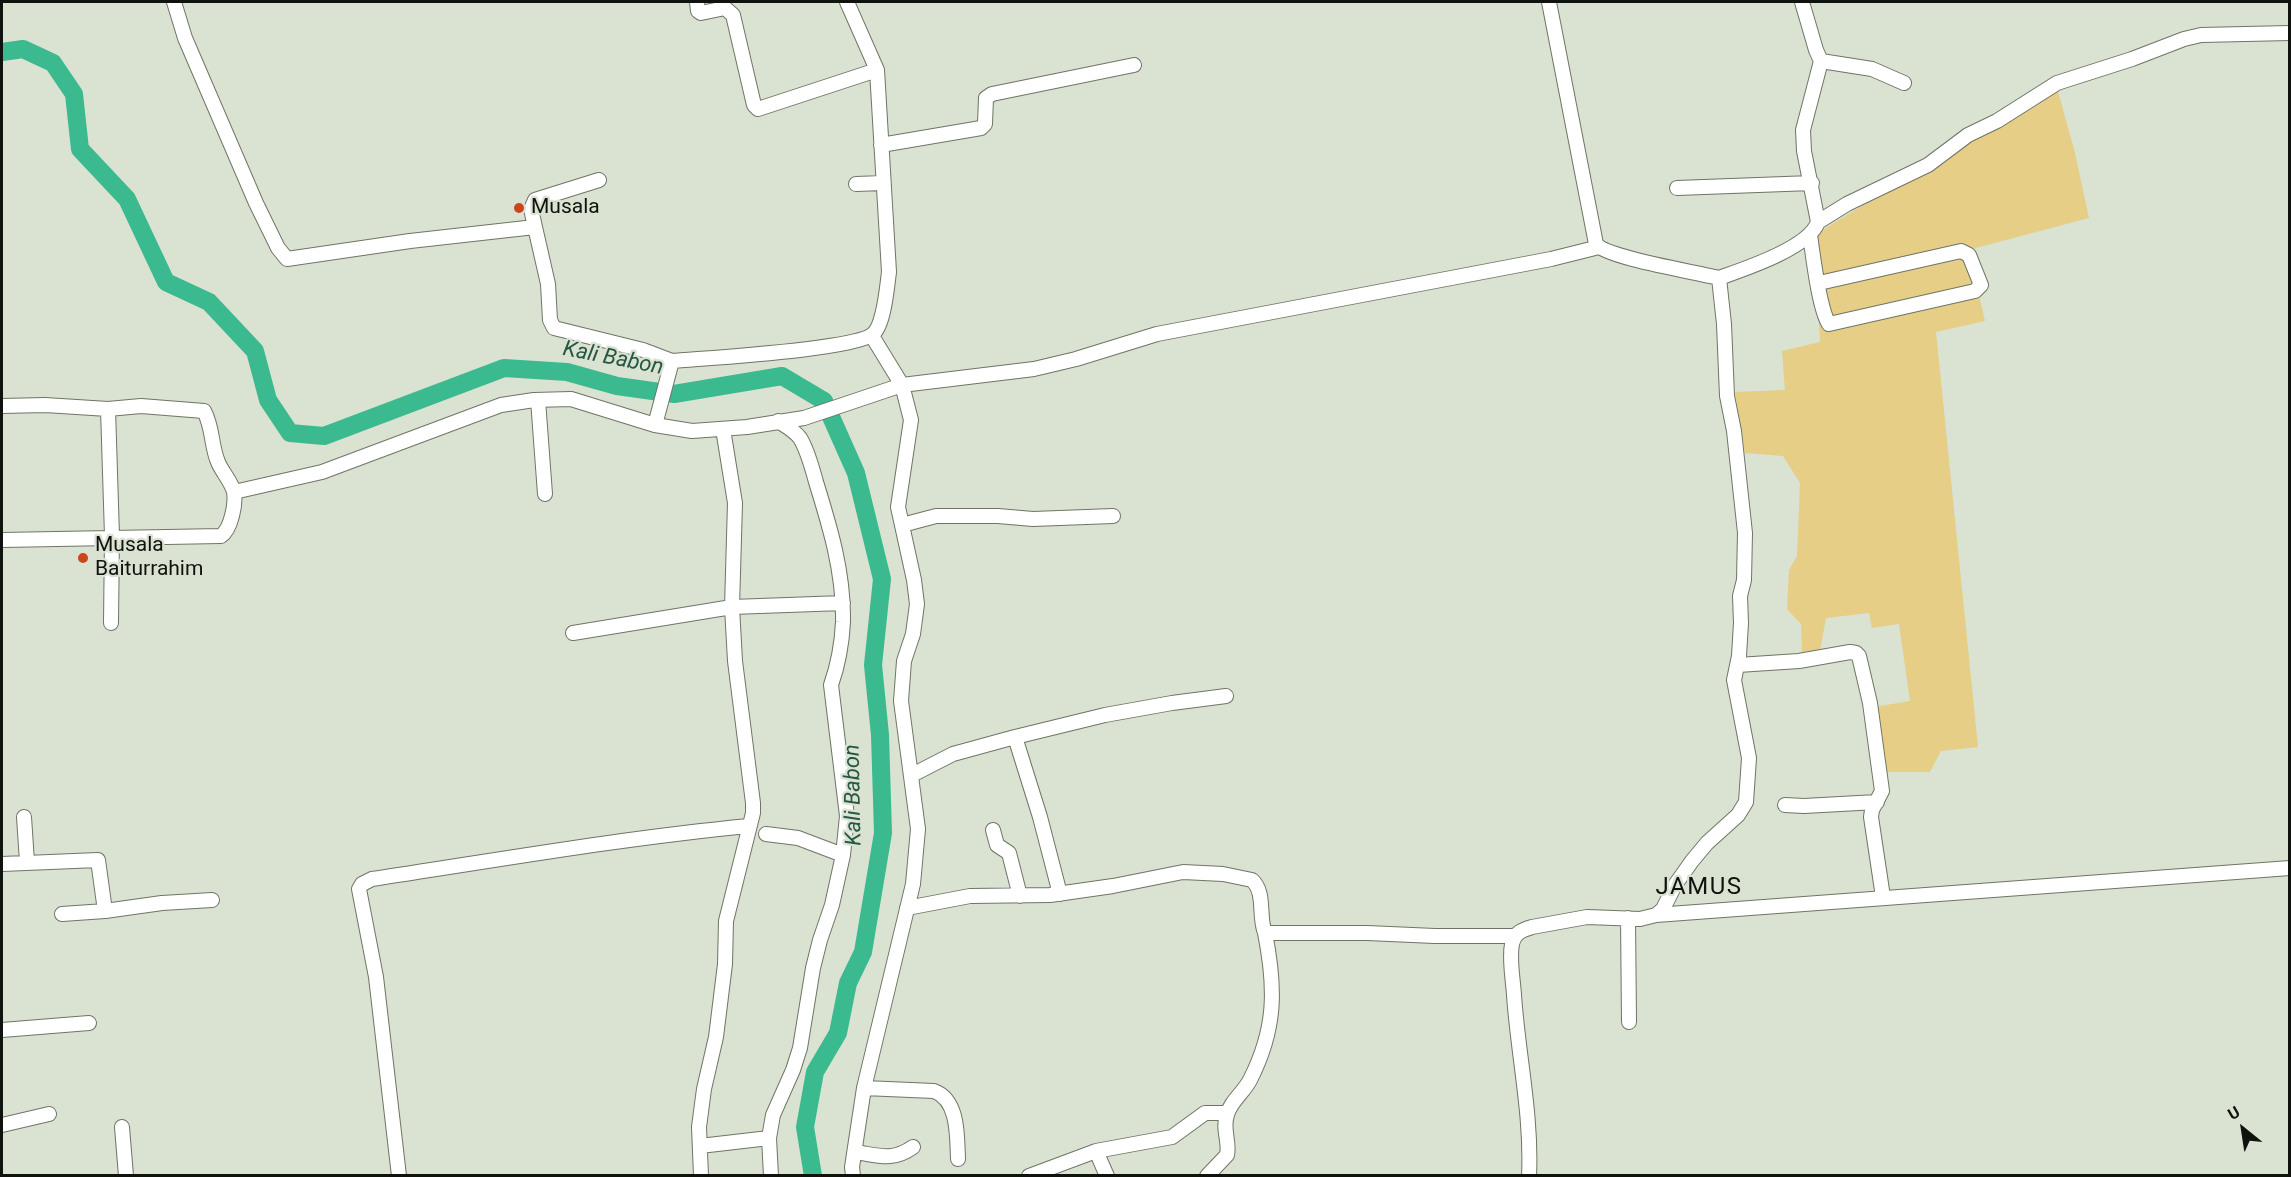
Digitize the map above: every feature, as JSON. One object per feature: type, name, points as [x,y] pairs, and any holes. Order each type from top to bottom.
[{"type":"street","points":[[174,2],[185,38],[248,184],[278,248],[287,259],[410,241],[535,227]]},
{"type":"street","points":[[697,2],[698,11],[701,13],[725,8],[733,15],[754,105],[758,109],[877,69]]},
{"type":"street","points":[[599,180],[535,200],[531,209],[548,284],[550,321],[554,328],[644,351],[671,364],[797,350],[872,336],[878,328],[886,297],[889,272],[877,69],[847,2]]},
{"type":"street","points":[[1549,2],[1596,244],[1599,248]]},
{"type":"street","points":[[234,492],[322,472],[501,405],[538,400],[571,399],[692,431],[723,429],[804,418],[902,385],[1034,369],[1076,359],[1157,334],[1599,248],[1621,256],[1719,278],[1751,267],[1810,235],[1816,229],[1818,222],[1804,151],[1803,130],[1821,61],[1815,50],[1802,2]]},
{"type":"street","points":[[1818,222],[1847,204],[1928,165],[1968,135],[1997,121],[2057,83],[2132,60],[2200,35],[2289,33]]},
{"type":"street","points":[[1821,61],[1872,69],[1904,83]]},
{"type":"street","points":[[881,145],[981,128],[985,124],[986,98],[992,94],[1134,65]]},
{"type":"street","points":[[856,184],[883,183]]},
{"type":"street","points":[[1677,188],[1812,183]]},
{"type":"street","points":[[1810,235],[1819,283],[1826,317],[1829,324],[1975,291],[1981,285],[1969,255],[1961,250],[1819,283]]},
{"type":"street","points":[[1656,915],[1663,909],[1675,885],[1692,861],[1707,843],[1738,815],[1746,802],[1749,758],[1734,680],[1738,664],[1745,533],[1734,431],[1727,396],[1724,324],[1719,278]]},
{"type":"street","points":[[853,1176],[864,1088],[907,908],[917,854],[918,829],[901,701],[904,661],[913,634],[917,604],[898,507],[911,420],[902,385],[872,336]]},
{"type":"street","points":[[657,421],[671,364]]},
{"type":"street","points":[[538,400],[545,494]]},
{"type":"street","points":[[2,406],[45,405],[108,409],[141,406],[204,411],[208,419],[217,461],[234,492],[232,516],[226,532],[221,536],[112,536],[2,540]]},
{"type":"street","points":[[108,409],[112,536],[111,623]]},
{"type":"street","points":[[771,1176],[769,1138],[773,1115],[800,1048],[813,968],[832,905],[843,855],[847,816],[831,685],[837,668],[843,624],[838,559],[810,464],[800,439],[778,421]]},
{"type":"street","points":[[701,1176],[699,1127],[704,1089],[716,1038],[725,964],[726,921],[753,813],[735,661],[732,607],[735,503],[723,429]]},
{"type":"street","points":[[902,525],[936,516],[998,516],[1033,519],[1113,516]]},
{"type":"street","points":[[573,633],[732,607],[843,603]]},
{"type":"street","points":[[1738,664],[1799,661],[1850,652],[1859,656],[1870,703],[1882,791],[1872,810],[1872,829],[1883,897]]},
{"type":"street","points":[[912,775],[953,754],[1015,736],[1105,715],[1226,696]]},
{"type":"street","points":[[1015,736],[1060,894]]},
{"type":"street","points":[[1785,805],[1820,806],[1877,801]]},
{"type":"street","points":[[24,817],[27,862]]},
{"type":"street","points":[[399,1176],[376,977],[359,889],[362,884],[372,879],[567,849],[669,834],[749,826]]},
{"type":"street","points":[[993,830],[997,845],[1009,853],[1020,896]]},
{"type":"street","points":[[766,834],[798,838],[843,855]]},
{"type":"street","points":[[2,864],[98,860],[105,911]]},
{"type":"street","points":[[1529,1176],[1526,1105],[1513,980],[1512,945],[1515,936],[1524,929],[1587,916],[1640,919],[1656,915],[1883,897],[2289,868]]},
{"type":"street","points":[[907,908],[970,896],[1060,894],[1183,872],[1222,874],[1252,879],[1259,890],[1262,926],[1272,970],[1273,1012],[1263,1051],[1249,1082],[1227,1113],[1224,1130],[1227,1155],[1207,1176]]},
{"type":"street","points":[[62,914],[212,900]]},
{"type":"street","points":[[1628,918],[1629,1022]]},
{"type":"street","points":[[1265,933],[1515,936]]},
{"type":"street","points":[[2,1030],[89,1023]]},
{"type":"street","points":[[864,1088],[930,1090],[941,1093],[952,1110],[958,1159]]},
{"type":"street","points":[[1029,1176],[1095,1151],[1172,1137],[1205,1113],[1227,1113]]},
{"type":"street","points":[[2,1125],[49,1114]]},
{"type":"street","points":[[122,1127],[126,1176]]},
{"type":"street","points":[[700,1146],[769,1138]]},
{"type":"street","points":[[855,1152],[901,1156],[913,1148]]},
{"type":"street","points":[[1095,1151],[1107,1176]]},
{"type":"shaded area","points":[[2057,88],[2075,153],[2089,218],[1968,250],[1985,321],[1936,332],[1978,747],[1941,751],[1930,772],[1880,772],[1874,707],[1910,701],[1899,624],[1872,628],[1869,613],[1826,618],[1820,651],[1802,652],[1801,624],[1787,609],[1789,570],[1797,556],[1800,483],[1783,456],[1745,453],[1735,392],[1785,390],[1782,351],[1820,342],[1814,235]]},
{"type":"waterway","name":"Kali Babon","points":[[2,52],[23,49],[53,63],[74,94],[80,149],[127,199],[166,282],[209,302],[255,351],[268,400],[290,433],[324,436],[504,368],[567,372],[617,386],[674,394],[782,376],[824,401],[856,473],[882,579],[873,665],[880,735],[883,833],[863,952],[848,983],[838,1033],[815,1072],[805,1127],[813,1176]]},
{"type":"place","name":"Musala","points":[[519,208]]},
{"type":"place","name":"Musala Baiturrahim","points":[[83,558]]},
{"type":"district","name":"JAMUS","points":[[1699,888]]}]
